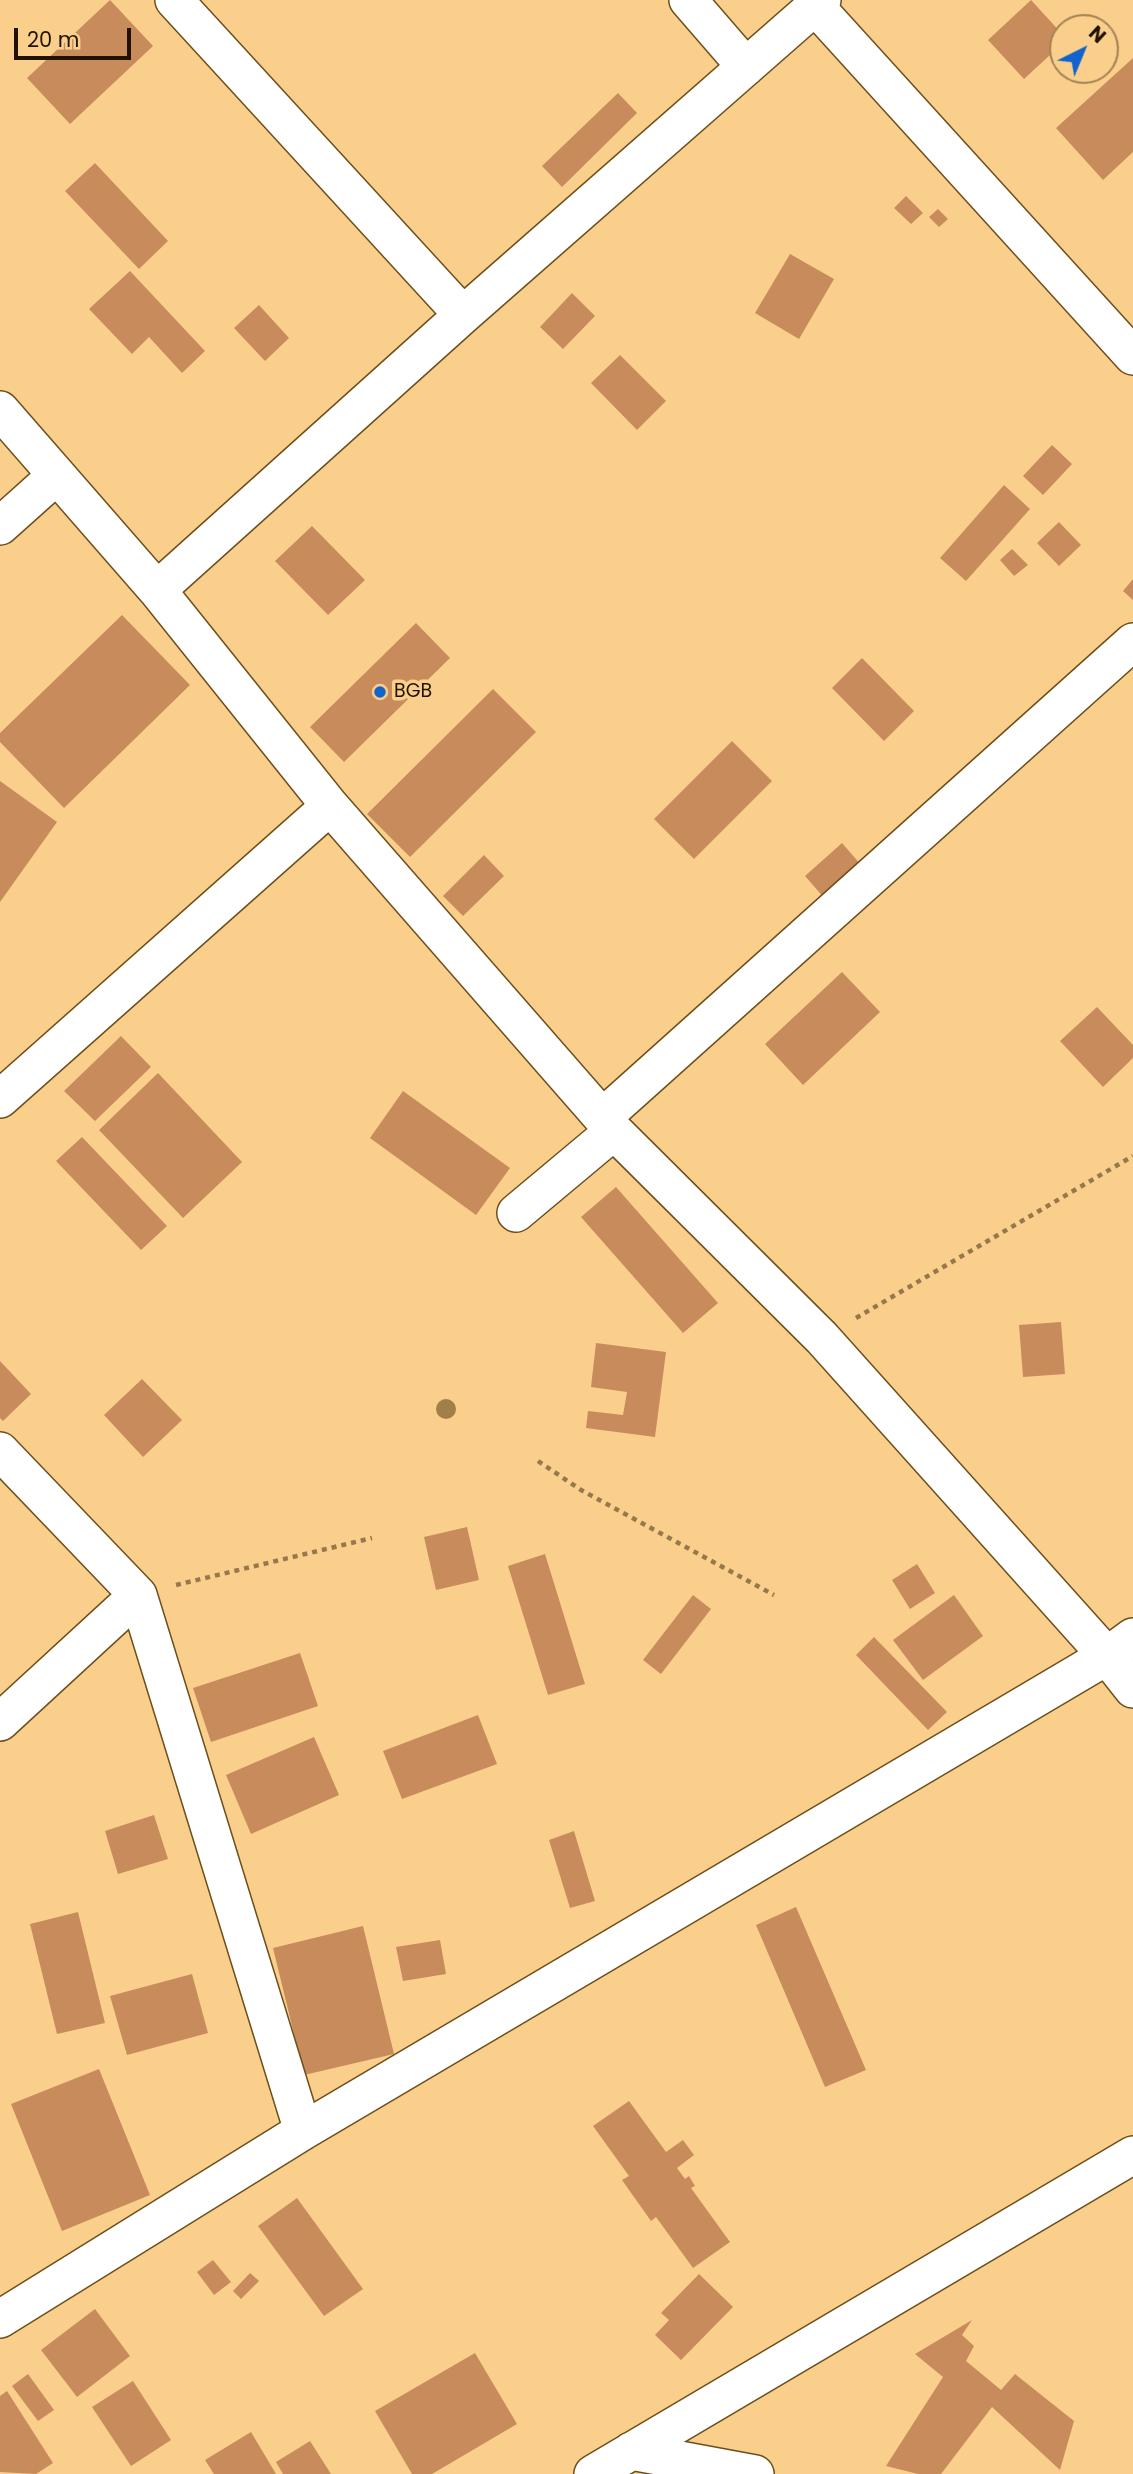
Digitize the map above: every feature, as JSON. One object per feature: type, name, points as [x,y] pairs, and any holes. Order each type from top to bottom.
[{"type":"street","points":[[174,0],[463,315]]},
{"type":"street","points":[[688,0],[746,67]]},
{"type":"street","points":[[157,590],[463,315],[819,3],[1133,356]]},
{"type":"street","points":[[0,410],[157,590],[330,806],[609,1124],[822,1338],[1120,1647],[1133,1689]]},
{"type":"street","points":[[0,526],[57,475]]},
{"type":"street","points":[[516,1213],[609,1124],[1133,642]]},
{"type":"street","points":[[0,1099],[330,806]]},
{"type":"street","points":[[0,1451],[138,1595],[303,2131]]},
{"type":"street","points":[[0,1722],[138,1595]]},
{"type":"street","points":[[0,2319],[303,2131],[1120,1647]]},
{"type":"street","points":[[593,2474],[1133,2155]]},
{"type":"street","points":[[631,2451],[755,2474]]},
{"type":"path","points":[[822,1338],[1133,1156]]},
{"type":"path","points":[[538,1461],[581,1490],[774,1595]]},
{"type":"path","points":[[138,1595],[372,1538]]},
{"type":"building","points":[[110,0],[153,46],[70,124],[27,78]]},
{"type":"building","points":[[1031,0],[1049,20],[1049,56],[1024,79],[988,40]]},
{"type":"building","points":[[1133,58],[1133,152],[1103,180],[1056,128],[1104,84],[1119,84],[1119,71]]},
{"type":"building","points":[[618,93],[637,113],[562,187],[542,166]]},
{"type":"building","points":[[95,163],[168,241],[139,269],[65,191]]},
{"type":"building","points":[[906,196],[923,213],[911,224],[894,208]]},
{"type":"building","points":[[938,209],[948,219],[939,227],[929,217]]},
{"type":"building","points":[[790,254],[834,279],[799,339],[755,313]]},
{"type":"building","points":[[130,271],[205,351],[182,373],[149,337],[132,354],[89,309]]},
{"type":"building","points":[[572,293],[595,316],[563,349],[540,327]]},
{"type":"building","points":[[259,305],[289,338],[265,361],[234,328]]},
{"type":"building","points":[[620,355],[666,401],[637,430],[591,383]]},
{"type":"building","points":[[1052,445],[1072,464],[1043,495],[1023,476]]},
{"type":"building","points":[[1004,485],[1030,509],[966,581],[940,558]]},
{"type":"building","points":[[1059,522],[1081,545],[1059,566],[1037,543]]},
{"type":"building","points":[[312,526],[365,580],[328,615],[275,561]]},
{"type":"building","points":[[1012,549],[1028,565],[1014,576],[1000,560]]},
{"type":"building","points":[[1133,579],[1133,600],[1123,591]]},
{"type":"building","points":[[122,615],[190,685],[64,808],[0,742],[0,733]]},
{"type":"building","name":"BGB","points":[[416,623],[450,658],[344,762],[310,727]]},
{"type":"building","points":[[862,658],[914,711],[884,741],[832,688]]},
{"type":"building","points":[[493,689],[536,732],[410,857],[367,814]]},
{"type":"building","points":[[732,741],[772,781],[694,859],[654,819]]},
{"type":"building","points":[[0,781],[57,822],[0,902]]},
{"type":"building","points":[[842,843],[862,866],[825,899],[805,876]]},
{"type":"building","points":[[484,855],[504,876],[463,916],[443,896]]},
{"type":"building","points":[[842,972],[880,1012],[803,1085],[765,1044]]},
{"type":"building","points":[[1097,1007],[1133,1045],[1133,1058],[1103,1087],[1060,1041]]},
{"type":"building","points":[[121,1036],[151,1067],[95,1121],[64,1091]]},
{"type":"building","points":[[158,1073],[242,1162],[183,1218],[99,1130]]},
{"type":"building","points":[[403,1091],[510,1168],[476,1215],[370,1138]]},
{"type":"building","points":[[82,1137],[167,1226],[141,1250],[56,1161]]},
{"type":"building","points":[[616,1187],[718,1303],[683,1333],[581,1217]]},
{"type":"building","points":[[1061,1322],[1065,1374],[1023,1377],[1019,1325]]},
{"type":"building","points":[[596,1343],[666,1352],[655,1437],[586,1428],[588,1411],[623,1415],[627,1392],[591,1387]]},
{"type":"building","points":[[0,1361],[31,1394],[3,1421],[0,1418]]},
{"type":"building","points":[[142,1379],[182,1420],[143,1457],[104,1415]]},
{"type":"building","points":[[467,1527],[479,1580],[436,1590],[424,1537]]},
{"type":"building","points":[[545,1554],[585,1684],[548,1695],[508,1566]]},
{"type":"building","points":[[917,1564],[935,1593],[910,1609],[892,1580]]},
{"type":"building","points":[[693,1595],[711,1609],[661,1674],[643,1660]]},
{"type":"building","points":[[954,1595],[983,1636],[923,1680],[893,1640]]},
{"type":"building","points":[[874,1637],[947,1712],[928,1730],[856,1655]]},
{"type":"building","points":[[300,1653],[318,1706],[211,1742],[193,1688]]},
{"type":"building","points":[[478,1715],[497,1764],[402,1799],[383,1751]]},
{"type":"building","points":[[314,1737],[339,1795],[251,1834],[226,1775]]},
{"type":"building","points":[[154,1815],[168,1859],[118,1874],[105,1831]]},
{"type":"building","points":[[574,1831],[595,1901],[570,1908],[549,1840]]},
{"type":"building","points":[[796,1907],[866,2070],[825,2087],[756,1925]]},
{"type":"building","points":[[78,1912],[105,2023],[57,2034],[30,1924]]},
{"type":"building","points":[[363,1926],[394,2054],[304,2075],[273,1948]]},
{"type":"building","points":[[440,1940],[446,1974],[403,1981],[396,1947]]},
{"type":"building","points":[[192,1974],[208,2033],[127,2055],[110,1996]]},
{"type":"building","points":[[99,2069],[150,2195],[62,2231],[11,2104]]},
{"type":"building","points":[[629,2101],[666,2152],[683,2140],[694,2155],[677,2168],[685,2179],[689,2176],[695,2186],[691,2188],[730,2242],[693,2268],[656,2217],[651,2221],[622,2180],[629,2176],[593,2126]]},
{"type":"building","points":[[297,2198],[363,2289],[324,2316],[258,2226]]},
{"type":"building","points":[[213,2260],[231,2282],[214,2295],[197,2272]]},
{"type":"building","points":[[250,2273],[259,2281],[241,2299],[233,2291]]},
{"type":"building","points":[[699,2274],[733,2307],[681,2360],[655,2335],[669,2320],[661,2313]]},
{"type":"building","points":[[95,2309],[130,2356],[77,2397],[41,2350]]},
{"type":"building","points":[[972,2320],[962,2335],[974,2346],[966,2361],[1001,2390],[1015,2374],[1074,2421],[1060,2470],[992,2407],[941,2474],[918,2474],[886,2466],[943,2377],[915,2354]]},
{"type":"building","points":[[475,2353],[517,2424],[432,2474],[412,2474],[375,2411]]},
{"type":"building","points":[[28,2374],[54,2410],[38,2421],[12,2386]]},
{"type":"building","points":[[133,2381],[171,2440],[131,2466],[92,2407]]},
{"type":"building","points":[[7,2391],[53,2463],[36,2474],[0,2472],[0,2396]]},
{"type":"building","points":[[251,2432],[276,2474],[214,2474],[205,2460]]},
{"type":"building","points":[[310,2441],[331,2474],[283,2474],[276,2462]]},
{"type":"place","name":"BGB","points":[[380,692]]}]
